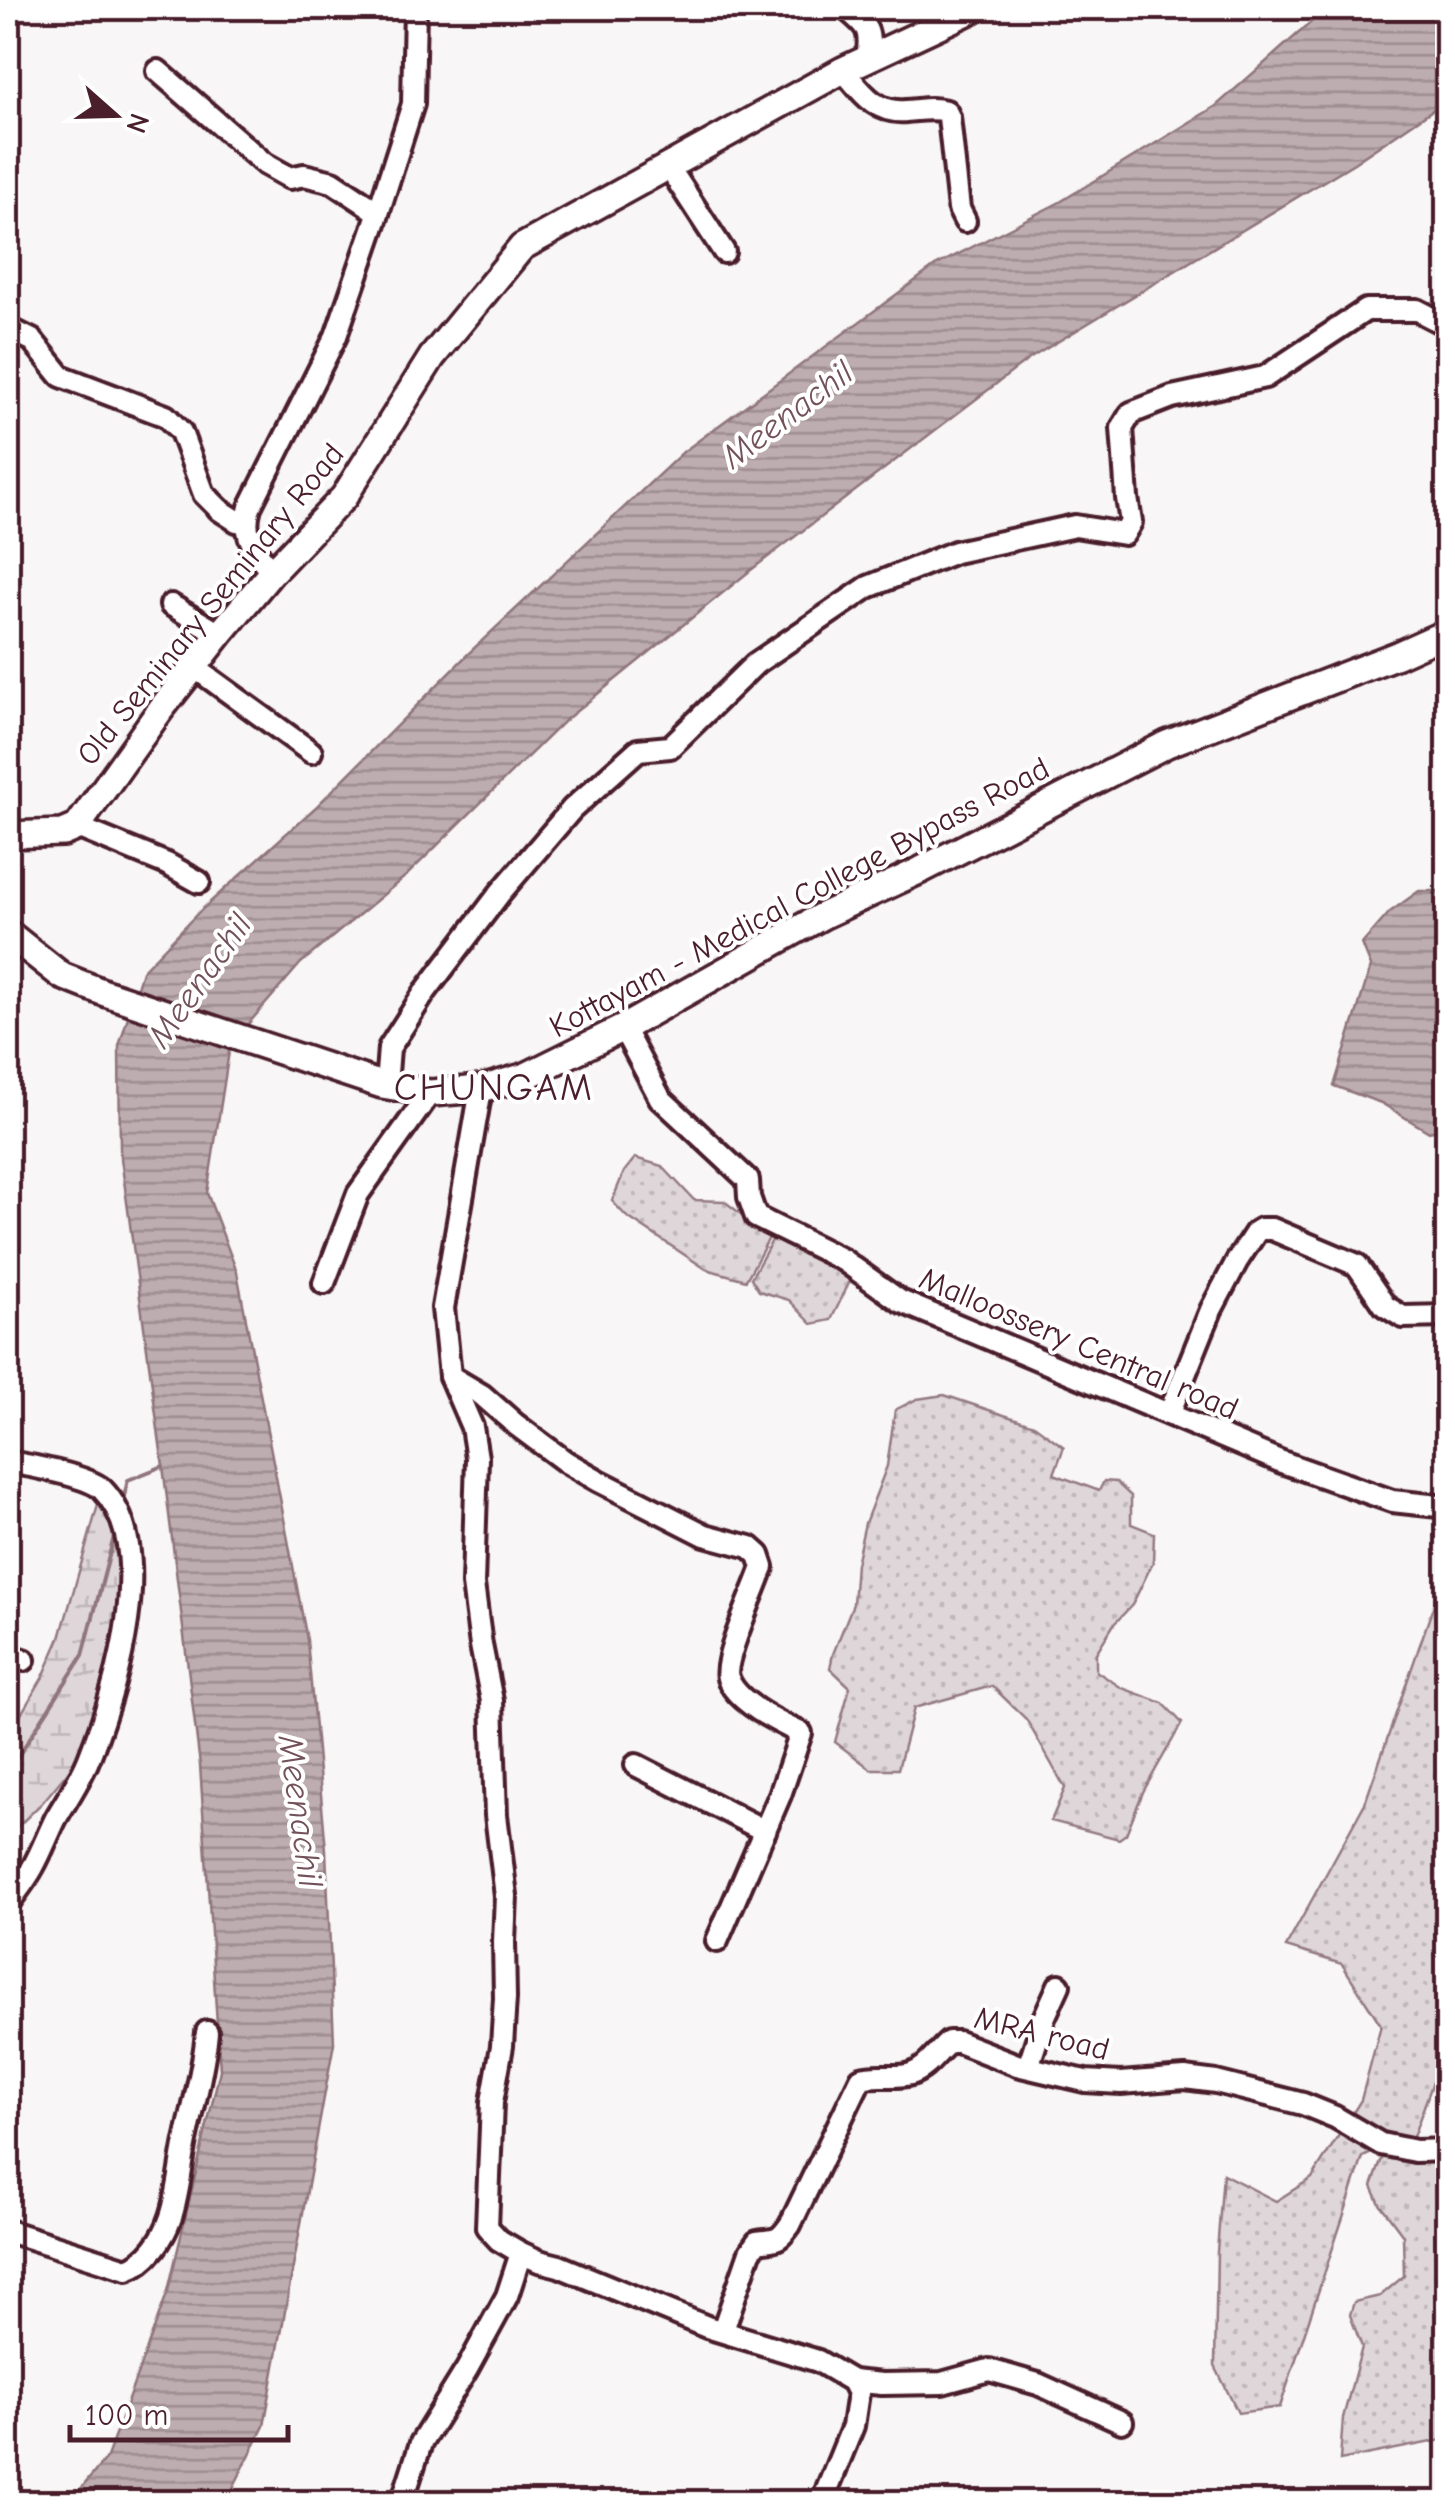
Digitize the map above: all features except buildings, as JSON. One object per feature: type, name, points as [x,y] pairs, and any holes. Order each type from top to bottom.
[{"type":"main road","name":"Old Seminary Seminary Road","points":[[77,827],[220,634],[271,573],[344,497],[432,357],[522,247],[843,70],[976,8]]},
{"type":"main road","name":"Kottayam - Medical College Bypass Road","points":[[8,934],[62,976],[384,1085],[430,1093],[481,1089],[526,1076],[623,1028],[822,916],[921,870],[1166,744],[1448,632]]},
{"type":"main road","points":[[8,835],[63,833],[77,827]]},
{"type":"street","points":[[271,573],[248,536],[250,506],[336,336],[414,104],[415,8]]},
{"type":"street","points":[[845,8],[868,28],[868,58]]},
{"type":"street","points":[[843,70],[872,104],[882,109],[946,111],[950,117],[959,209],[965,221]]},
{"type":"street","points":[[158,71],[265,164],[290,178],[304,175],[333,182],[378,212]]},
{"type":"street","points":[[668,166],[724,252]]},
{"type":"street","points":[[384,1085],[389,1048],[425,992],[500,893],[572,809],[638,750],[670,747],[755,664],[868,587],[955,552],[1074,526],[1124,534],[1131,522],[1122,428],[1131,413],[1172,397],[1266,377],[1366,310],[1416,310],[1448,326]]},
{"type":"street","points":[[8,328],[32,340],[61,376],[166,416],[181,432],[204,494],[220,510],[246,522]]},
{"type":"street","points":[[171,606],[220,634]]},
{"type":"street","points":[[194,667],[311,752]]},
{"type":"street","points":[[77,827],[167,864],[199,882]]},
{"type":"street","name":"Malloossery Central road","points":[[623,1028],[660,1098],[748,1180],[756,1217],[844,1260],[900,1300],[1172,1406],[1282,1462],[1392,1502],[1448,1507]]},
{"type":"street","points":[[481,1089],[443,1308],[450,1376],[472,1427],[478,1458],[473,1584],[492,1701],[496,1815],[506,1896],[505,1998],[492,2102],[487,2228],[522,2254],[707,2327],[818,2360],[852,2381],[942,2383],[989,2370],[1038,2384],[1122,2422]]},
{"type":"street","points":[[324,1283],[358,1194],[430,1093]]},
{"type":"street","points":[[1172,1406],[1236,1261],[1261,1229],[1272,1229],[1357,1265],[1386,1306],[1403,1317],[1448,1316]]},
{"type":"street","points":[[450,1376],[482,1395],[566,1462],[599,1482],[705,1535],[750,1547],[759,1555],[763,1567],[735,1642],[727,1671],[729,1681],[756,1708],[801,1734],[780,1795],[717,1941]]},
{"type":"street","points":[[8,1462],[99,1486],[122,1519],[130,1559],[130,1607],[102,1723],[87,1763],[32,1869],[8,1904]]},
{"type":"street","points":[[636,1765],[764,1831]]},
{"type":"street","points":[[1028,2068],[1059,1985]]},
{"type":"street","points":[[8,2231],[126,2269],[138,2265],[153,2251],[171,2219],[204,2064],[207,2032]]},
{"type":"street","name":"MRA road","points":[[722,2330],[750,2252],[758,2242],[781,2238],[790,2225],[861,2078],[912,2074],[949,2042],[1028,2068],[1085,2080],[1120,2083],[1184,2078],[1216,2082],[1303,2104],[1335,2117],[1380,2144],[1415,2151],[1448,2150]]},
{"type":"street","points":[[402,2502],[421,2442],[507,2296],[522,2254]]},
{"type":"street","points":[[822,2502],[852,2426],[858,2393],[852,2381]]},
{"type":"green space","points":[[635,1158],[662,1166],[694,1200],[724,1201],[770,1236],[746,1280],[706,1269],[626,1216],[612,1201],[624,1172]]},
{"type":"green space","points":[[774,1237],[846,1271],[849,1283],[831,1320],[812,1324],[789,1300],[759,1291],[751,1278]]},
{"type":"green space","points":[[944,1395],[1034,1425],[1064,1447],[1054,1474],[1099,1491],[1104,1481],[1116,1482],[1131,1496],[1131,1524],[1154,1533],[1153,1562],[1132,1605],[1096,1653],[1096,1671],[1122,1688],[1163,1703],[1182,1723],[1143,1792],[1126,1834],[1119,1839],[1051,1821],[1065,1788],[1026,1719],[992,1686],[914,1708],[898,1769],[871,1769],[835,1742],[850,1687],[830,1668],[853,1604],[856,1564],[865,1523],[887,1466],[895,1410],[917,1399]]},
{"type":"green space","points":[[100,1498],[120,1520],[124,1582],[104,1696],[77,1761],[8,1836],[8,1736],[43,1677],[60,1638]]},
{"type":"green space","points":[[1447,1584],[1448,2036],[1413,2137],[1363,2157],[1280,2407],[1238,2413],[1215,2366],[1223,2174],[1276,2201],[1312,2178],[1361,2100],[1381,2025],[1342,1964],[1286,1947],[1365,1803],[1434,1604]]},
{"type":"green space","points":[[1383,2156],[1448,2159],[1447,2439],[1340,2460],[1343,2418],[1362,2347],[1350,2315],[1354,2302],[1380,2296],[1404,2276],[1403,2235],[1372,2186]]},
{"type":"water","name":"Meenachil","points":[[1327,8],[1447,8],[1447,100],[1354,163],[1029,359],[751,570],[563,722],[407,875],[301,963],[230,1045],[207,1193],[237,1272],[307,1640],[326,1850],[334,2043],[264,2426],[226,2502],[70,2502],[107,2457],[168,2291],[220,2070],[200,1765],[120,1151],[119,1046],[142,971],[198,913],[317,806],[469,653],[683,452],[935,266],[1060,202],[1216,106]]},
{"type":"water","points":[[1419,891],[1448,891],[1447,1128],[1429,1132],[1381,1103],[1334,1086],[1371,966],[1362,944],[1390,912]]},
{"type":"waterway","points":[[122,1505],[128,1480],[163,1466]]},
{"type":"waterway","points":[[8,1772],[83,1655],[115,1533]]},
{"type":"railway","points":[[8,2500],[13,2502]]},
{"type":"district","name":"CHUNGAM","points":[[494,1087]]}]
